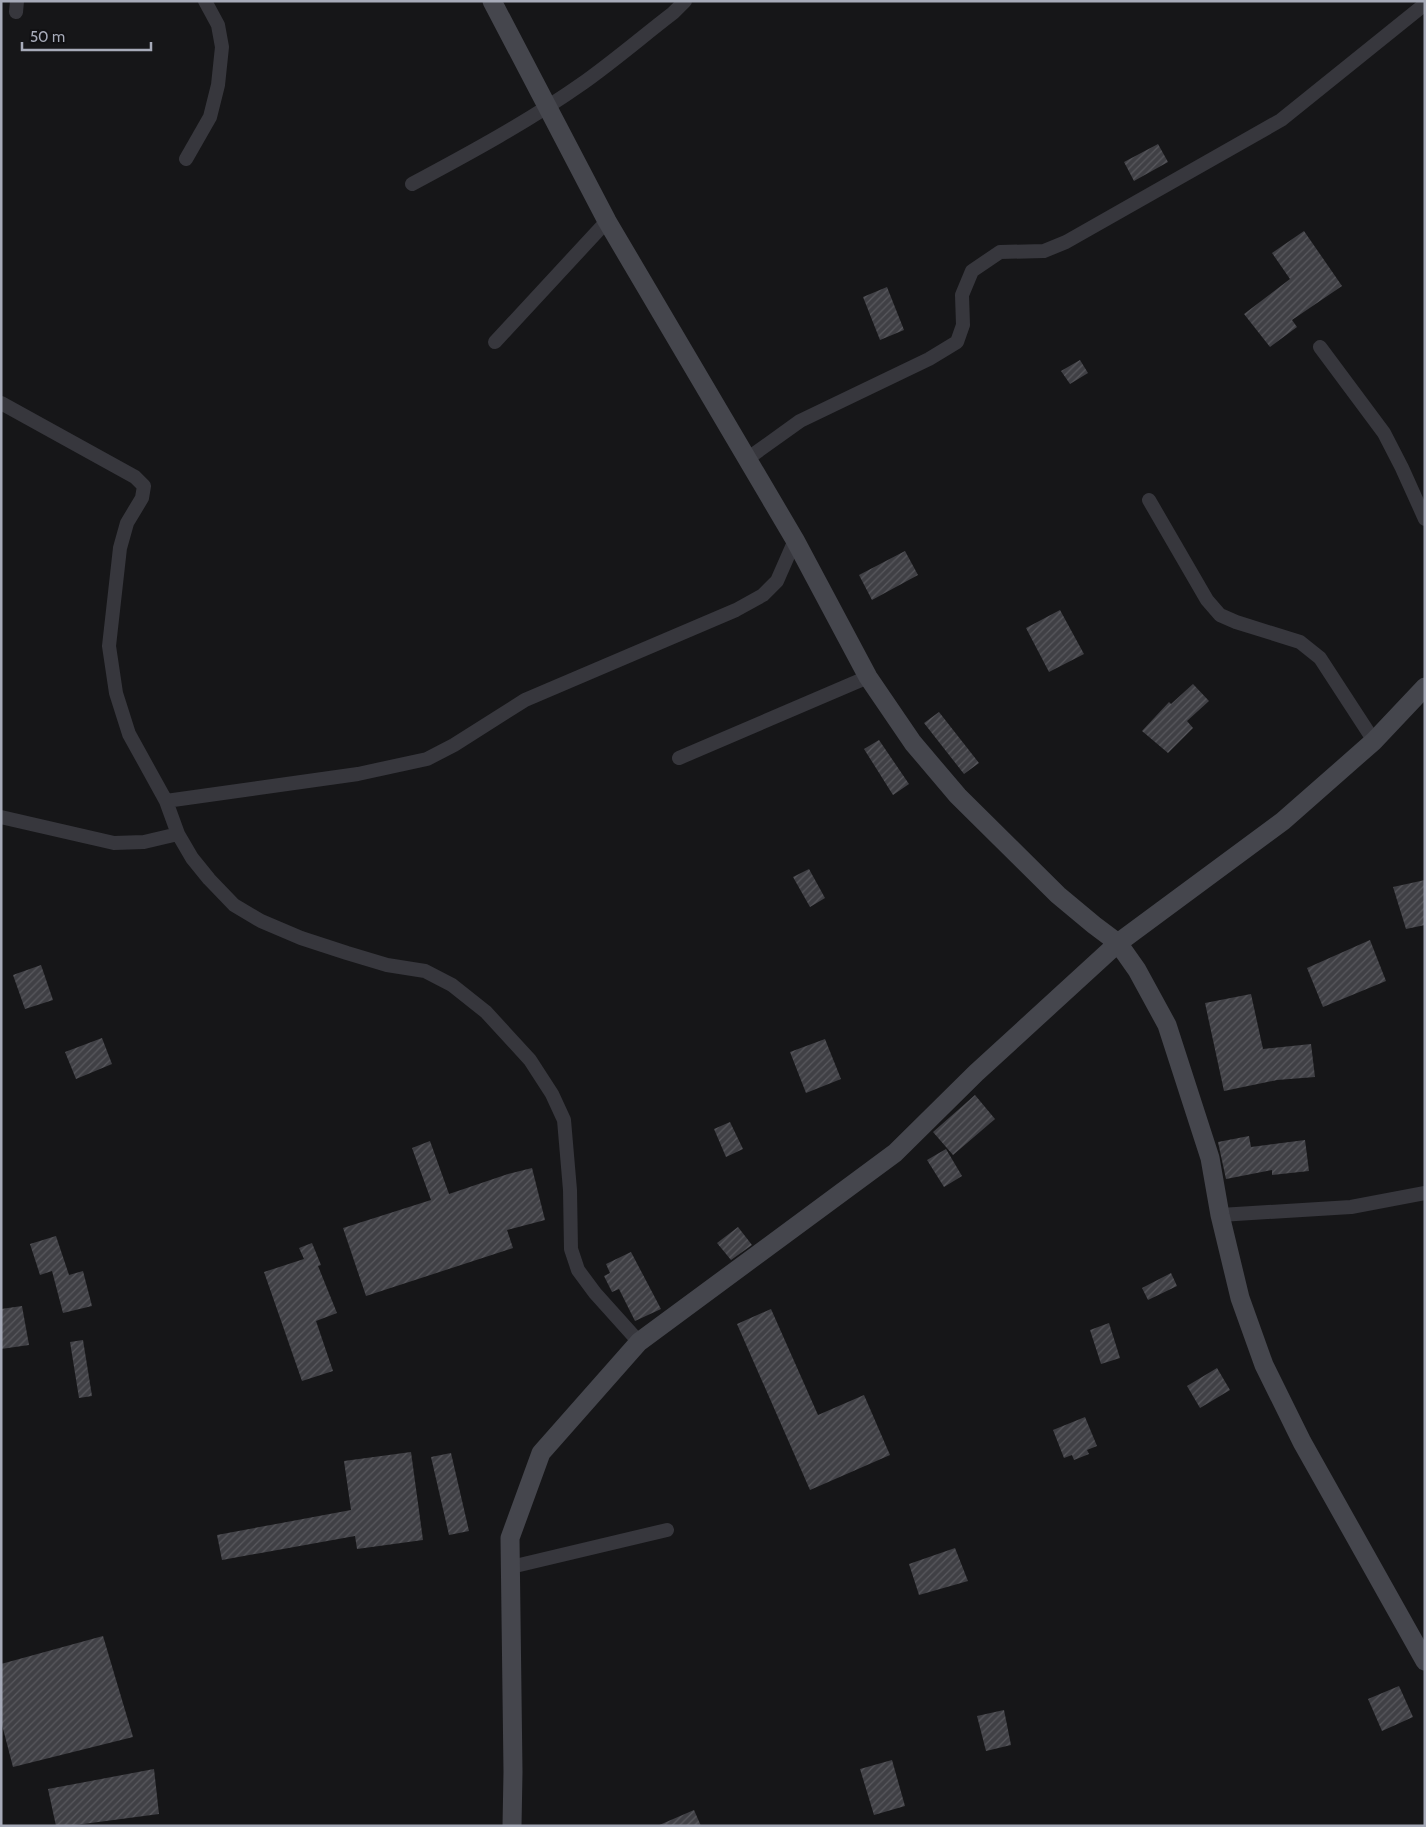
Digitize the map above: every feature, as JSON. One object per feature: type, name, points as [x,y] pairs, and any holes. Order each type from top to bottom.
[{"type":"street","points":[[186,159],[210,117],[218,85],[222,47],[218,25],[205,1]]},
{"type":"street","points":[[492,1],[607,221],[795,540],[868,677],[913,743],[958,796],[1058,895],[1118,943],[1137,970],[1167,1025],[1210,1158],[1220,1214],[1240,1298],[1264,1365],[1302,1442],[1425,1661]]},
{"type":"street","points":[[412,184],[460,159],[548,106],[591,77],[673,13],[685,1]]},
{"type":"street","points":[[747,458],[800,420],[929,359],[957,342],[963,325],[962,295],[972,271],[1000,252],[1044,251],[1066,242],[1280,120],[1425,4]]},
{"type":"street","points":[[495,342],[607,221]]},
{"type":"street","points":[[1320,348],[1384,434],[1425,519]]},
{"type":"street","points":[[1,403],[135,477],[144,486],[142,498],[127,523],[120,548],[109,646],[116,693],[129,734],[166,801],[178,834],[192,858],[209,879],[234,904],[261,921],[301,938],[388,965],[426,971],[452,985],[486,1012],[530,1060],[552,1094],[564,1120],[570,1190],[571,1249],[578,1270],[595,1293],[639,1342]]},
{"type":"street","points":[[1149,500],[1207,600],[1220,615],[1236,622],[1300,642],[1320,658],[1374,741]]},
{"type":"street","points":[[166,801],[358,774],[427,759],[454,745],[525,700],[736,610],[763,595],[777,581],[795,540]]},
{"type":"street","points":[[679,758],[868,677]]},
{"type":"street","points":[[512,1826],[510,1538],[541,1453],[639,1342],[894,1153],[976,1073],[1118,943],[1283,821],[1374,741],[1425,687]]},
{"type":"street","points":[[1,817],[114,843],[144,842],[178,834]]},
{"type":"street","points":[[1220,1214],[1351,1207],[1425,1193]]},
{"type":"street","points":[[510,1567],[667,1530]]},
{"type":"building","points":[[1158,144],[1168,162],[1134,181],[1124,162]]},
{"type":"building","points":[[1304,231],[1342,286],[1292,320],[1297,327],[1270,347],[1244,314],[1290,279],[1272,253]]},
{"type":"building","points":[[887,287],[904,330],[880,340],[863,297]]},
{"type":"building","points":[[1080,360],[1088,373],[1070,384],[1061,371]]},
{"type":"building","points":[[905,551],[918,575],[872,600],[859,575]]},
{"type":"building","points":[[1060,610],[1084,654],[1049,672],[1026,628]]},
{"type":"building","points":[[1193,684],[1209,701],[1187,721],[1193,728],[1168,753],[1142,731],[1169,702],[1171,704]]},
{"type":"building","points":[[939,712],[979,763],[964,774],[924,723]]},
{"type":"building","points":[[879,740],[909,784],[893,795],[864,749]]},
{"type":"building","points":[[809,869],[825,898],[810,907],[793,877]]},
{"type":"building","points":[[1425,880],[1425,925],[1406,929],[1393,887]]},
{"type":"building","points":[[1370,940],[1386,981],[1323,1007],[1307,968]]},
{"type":"building","points":[[41,965],[53,1000],[25,1009],[13,975]]},
{"type":"building","points":[[1251,994],[1263,1049],[1311,1044],[1315,1077],[1277,1080],[1224,1091],[1205,1003]]},
{"type":"building","points":[[102,1038],[112,1064],[76,1079],[65,1052]]},
{"type":"building","points":[[825,1039],[841,1079],[806,1093],[790,1052]]},
{"type":"building","points":[[975,1095],[995,1119],[953,1155],[933,1132]]},
{"type":"building","points":[[730,1122],[743,1149],[726,1157],[714,1129]]},
{"type":"building","points":[[1249,1136],[1251,1147],[1305,1140],[1309,1171],[1272,1175],[1272,1170],[1226,1179],[1218,1142]]},
{"type":"building","points":[[430,1141],[449,1194],[532,1168],[545,1220],[507,1230],[513,1248],[366,1296],[343,1228],[431,1200],[412,1148]]},
{"type":"building","points":[[946,1149],[962,1176],[944,1187],[927,1160]]},
{"type":"building","points":[[738,1227],[752,1245],[731,1260],[717,1243]]},
{"type":"building","points":[[56,1236],[69,1275],[83,1271],[92,1306],[63,1313],[52,1271],[40,1275],[30,1244]]},
{"type":"building","points":[[312,1243],[321,1265],[318,1266],[337,1313],[316,1321],[333,1371],[302,1381],[264,1272],[304,1259],[299,1248]]},
{"type":"building","points":[[631,1252],[661,1309],[635,1321],[619,1289],[612,1292],[604,1276],[610,1273],[606,1264]]},
{"type":"building","points":[[1171,1273],[1177,1286],[1148,1300],[1142,1288]]},
{"type":"building","points":[[22,1306],[29,1345],[1,1349],[1,1309]]},
{"type":"building","points":[[771,1309],[818,1415],[864,1395],[890,1455],[810,1490],[737,1324]]},
{"type":"building","points":[[1109,1323],[1120,1358],[1101,1364],[1090,1330]]},
{"type":"building","points":[[83,1340],[92,1396],[79,1398],[70,1342]]},
{"type":"building","points":[[1217,1368],[1230,1390],[1200,1408],[1187,1386]]},
{"type":"building","points":[[1085,1417],[1097,1446],[1087,1450],[1089,1454],[1074,1460],[1072,1455],[1064,1458],[1053,1430]]},
{"type":"building","points":[[411,1452],[423,1540],[357,1549],[355,1536],[222,1560],[217,1535],[351,1510],[344,1461]]},
{"type":"building","points":[[451,1453],[469,1531],[449,1535],[431,1457]]},
{"type":"building","points":[[955,1548],[968,1581],[919,1595],[909,1564]]},
{"type":"building","points":[[103,1636],[133,1737],[13,1767],[1,1721],[1,1664]]},
{"type":"building","points":[[1399,1686],[1413,1717],[1382,1731],[1368,1699]]},
{"type":"building","points":[[1004,1710],[1011,1745],[986,1751],[977,1716]]},
{"type":"building","points":[[892,1760],[905,1806],[874,1815],[860,1769]]},
{"type":"building","points":[[154,1769],[159,1814],[56,1826],[48,1789]]},
{"type":"building","points":[[694,1810],[701,1826],[657,1826]]}]
